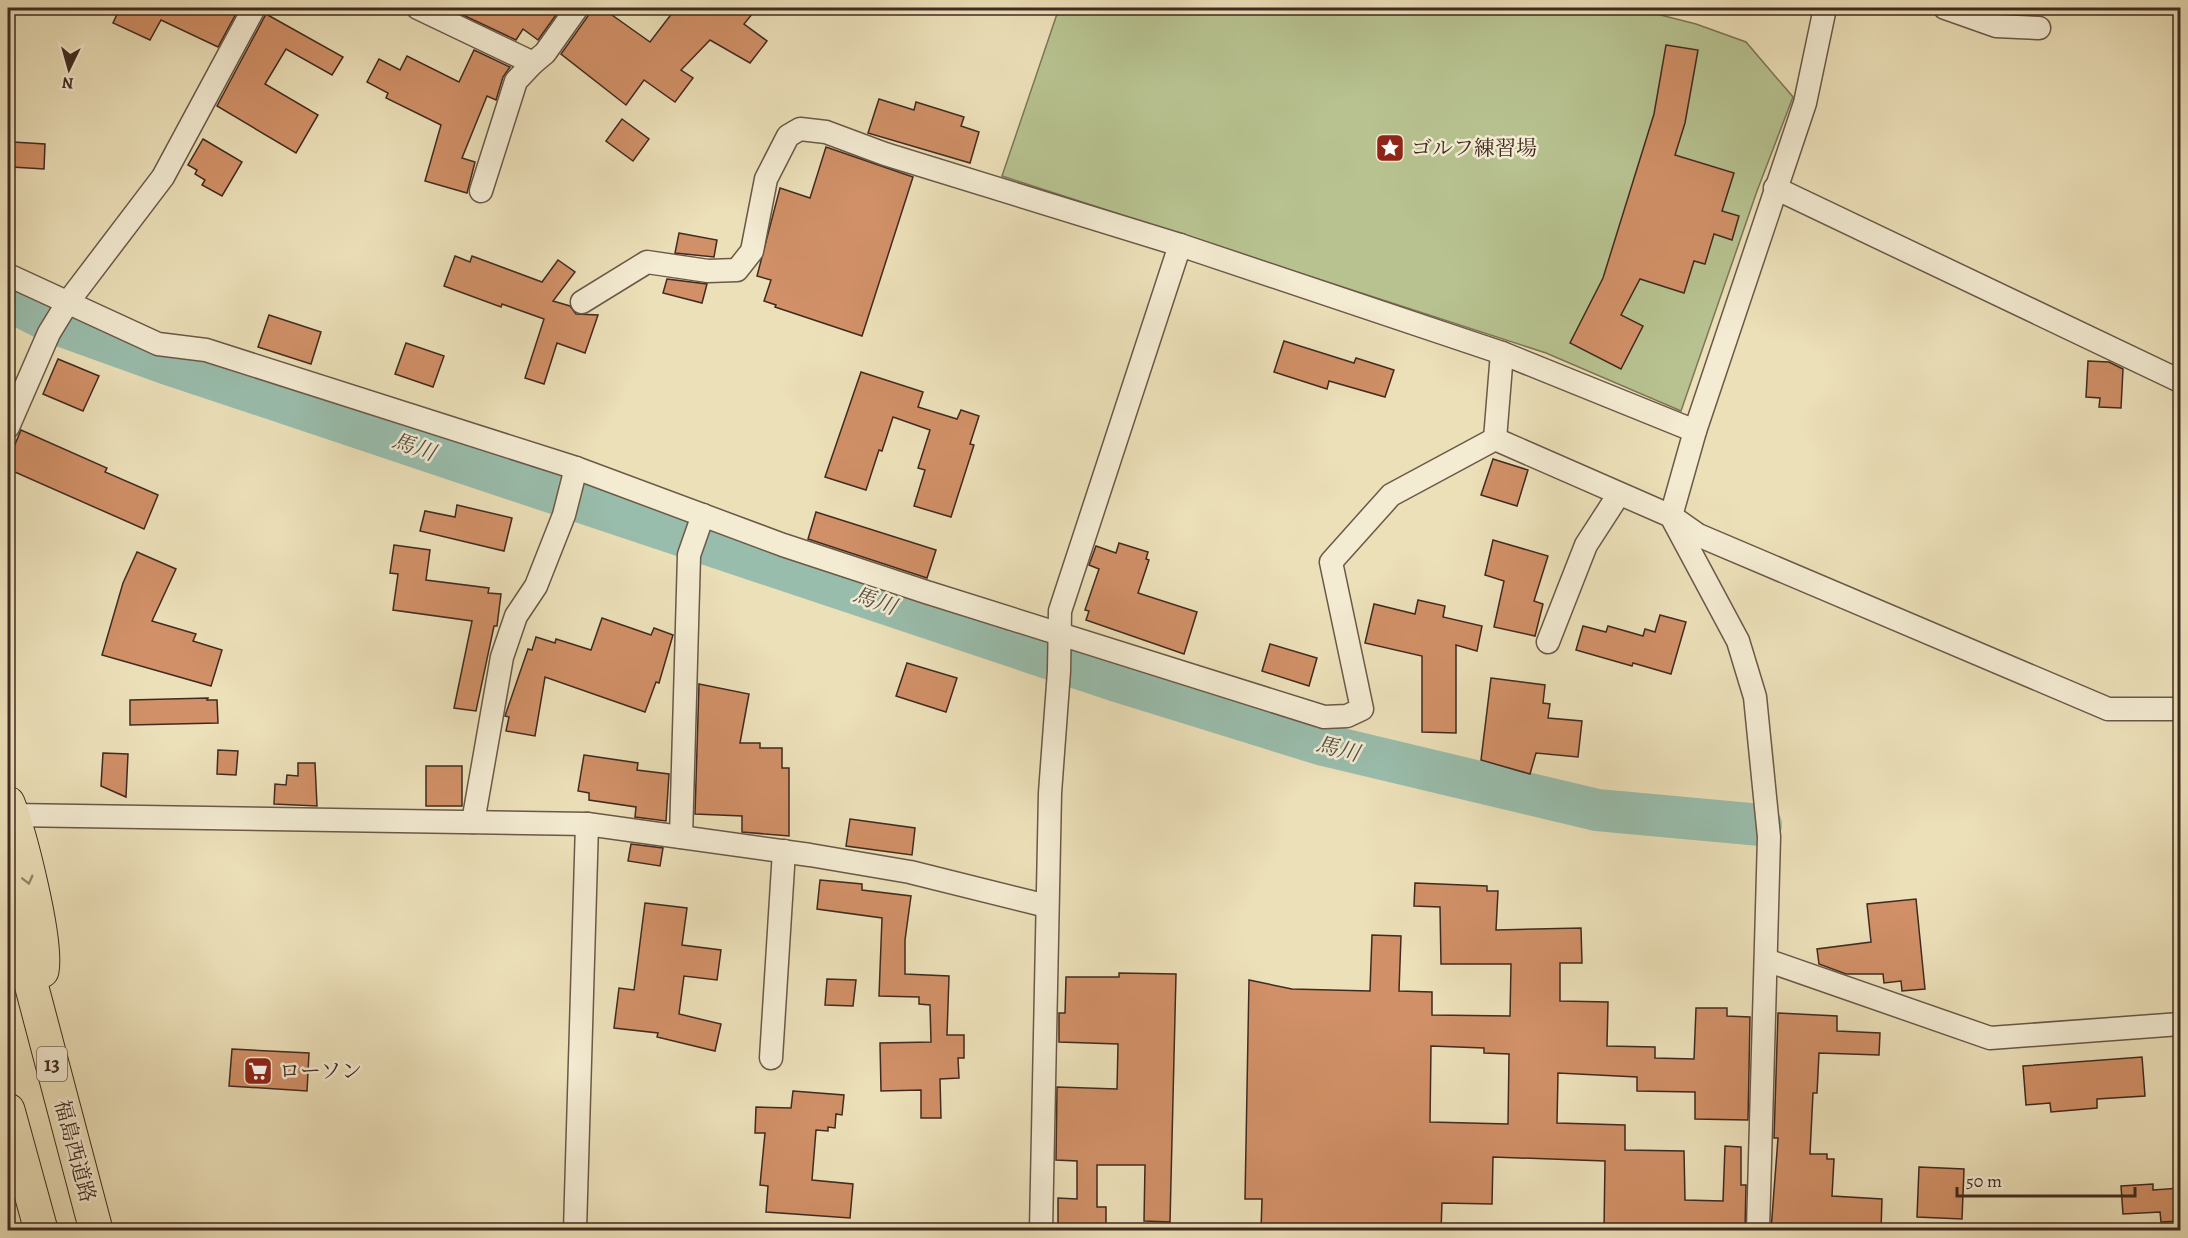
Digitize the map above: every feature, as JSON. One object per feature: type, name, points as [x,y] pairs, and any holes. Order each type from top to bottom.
[{"type":"highway","points":[[10,809],[38,921],[44,961],[35,1001]]},
{"type":"highway","name":"福島西道路","points":[[8,897],[96,1230]]},
{"type":"highway","points":[[8,1110],[41,1230]]},
{"type":"street","points":[[8,427],[59,317],[163,177],[254,8]]},
{"type":"street","points":[[418,8],[533,63]]},
{"type":"street","points":[[481,191],[516,81],[545,53],[577,8]]},
{"type":"street","points":[[1758,1230],[1769,837],[1755,697],[1738,641],[1671,516],[1695,431],[1805,103],[1825,8]]},
{"type":"street","points":[[1945,8],[1996,26],[2039,28]]},
{"type":"street","points":[[582,302],[647,262],[708,271],[737,270],[752,250],[762,194],[777,154],[788,136],[800,129],[826,132],[885,154],[1180,245],[1502,353],[1695,431]]},
{"type":"street","points":[[1775,189],[2181,381]]},
{"type":"street","points":[[1041,1230],[1050,793],[1059,671],[1060,611],[1180,245]]},
{"type":"street","points":[[8,275],[59,317],[159,344],[206,350],[575,475],[700,523],[805,552],[1059,640],[1324,717],[1347,716],[1362,709],[1331,562],[1390,495],[1495,439]]},
{"type":"street","points":[[1495,439],[1502,353]]},
{"type":"street","points":[[1495,439],[1671,516],[1698,535],[2108,709],[2181,709]]},
{"type":"street","points":[[473,822],[502,657],[516,616],[536,586],[564,515],[575,475]]},
{"type":"street","points":[[1548,642],[1586,545],[1619,494]]},
{"type":"street","points":[[681,837],[689,555],[700,523]]},
{"type":"street","points":[[10,809],[587,824],[784,851],[910,872],[1047,906]]},
{"type":"street","points":[[574,1230],[587,824]]},
{"type":"street","points":[[771,1058],[784,851]]},
{"type":"street","points":[[1766,960],[1989,1038],[2181,1024]]},
{"type":"green space","points":[[1059,8],[1633,8],[1696,24],[1746,42],[1793,97],[1757,191],[1681,411],[1546,353],[1002,176]]},
{"type":"building","points":[[120,8],[239,8],[218,47],[161,20],[150,40],[113,23]]},
{"type":"building","points":[[448,8],[561,8],[538,40],[523,29],[516,40]]},
{"type":"building","points":[[590,8],[602,8],[650,42],[676,8],[757,8],[744,24],[767,41],[750,63],[710,40],[681,70],[693,78],[675,102],[644,80],[626,105],[561,54],[588,16]]},
{"type":"building","points":[[266,14],[343,57],[332,75],[286,49],[265,84],[318,115],[296,153],[217,106]]},
{"type":"building","points":[[1666,45],[1698,50],[1685,123],[1675,155],[1734,173],[1722,211],[1739,216],[1732,240],[1714,234],[1705,264],[1694,261],[1684,293],[1640,279],[1621,315],[1643,326],[1621,369],[1570,343],[1603,278],[1654,114]]},
{"type":"building","points":[[474,50],[510,67],[503,77],[496,100],[487,96],[462,158],[475,162],[467,193],[425,181],[441,125],[386,98],[388,93],[367,82],[379,59],[400,70],[407,56],[459,82]]},
{"type":"building","points":[[879,99],[914,110],[916,102],[964,117],[961,126],[979,132],[970,163],[868,133]]},
{"type":"building","points":[[622,119],[649,139],[633,161],[606,141]]},
{"type":"building","points":[[203,139],[242,162],[222,196],[202,185],[205,180],[195,174],[197,170],[188,165]]},
{"type":"building","points":[[13,142],[45,144],[44,169],[12,167]]},
{"type":"building","points":[[826,147],[913,177],[862,336],[775,307],[776,305],[764,301],[771,280],[757,276],[780,188],[810,198]]},
{"type":"building","points":[[679,233],[717,240],[714,257],[675,253]]},
{"type":"building","points":[[455,256],[470,262],[472,256],[542,282],[558,260],[575,272],[553,301],[570,306],[576,314],[598,315],[585,353],[557,343],[544,384],[525,378],[544,319],[502,304],[501,307],[444,286]]},
{"type":"building","points":[[667,279],[707,284],[702,303],[663,293]]},
{"type":"building","points":[[269,315],[321,332],[311,364],[258,347]]},
{"type":"building","points":[[1284,341],[1354,363],[1356,358],[1394,370],[1385,397],[1329,381],[1327,389],[1274,372]]},
{"type":"building","points":[[406,343],[444,356],[433,387],[395,374]]},
{"type":"building","points":[[58,359],[99,376],[83,411],[43,394]]},
{"type":"building","points":[[2088,361],[2109,362],[2123,369],[2121,408],[2099,407],[2100,398],[2086,397]]},
{"type":"building","points":[[861,372],[923,392],[918,407],[957,419],[961,410],[979,416],[970,444],[974,445],[951,517],[914,506],[925,470],[918,468],[930,430],[893,417],[866,490],[825,477]]},
{"type":"building","points":[[21,430],[107,468],[105,472],[158,495],[144,529],[8,469],[8,461]]},
{"type":"building","points":[[1493,459],[1528,470],[1517,506],[1481,495]]},
{"type":"building","points":[[457,505],[512,518],[504,551],[420,531],[425,511],[455,517]]},
{"type":"building","points":[[816,512],[936,550],[927,578],[808,539]]},
{"type":"building","points":[[1493,540],[1548,556],[1534,601],[1543,604],[1535,636],[1494,627],[1504,581],[1485,575]]},
{"type":"building","points":[[1119,543],[1148,552],[1146,559],[1149,560],[1138,593],[1197,612],[1184,654],[1086,620],[1089,611],[1085,610],[1099,569],[1089,565],[1096,546],[1116,553]]},
{"type":"building","points":[[394,545],[430,550],[426,580],[489,588],[488,593],[501,594],[497,626],[494,626],[476,711],[454,708],[472,621],[393,610],[398,574],[390,573]]},
{"type":"building","points":[[137,552],[176,569],[152,621],[196,634],[193,641],[222,650],[211,686],[102,655],[123,583]]},
{"type":"building","points":[[1418,600],[1445,606],[1443,617],[1482,626],[1477,651],[1456,645],[1456,733],[1422,732],[1422,656],[1365,643],[1374,604],[1415,614]]},
{"type":"building","points":[[1660,615],[1686,622],[1671,674],[1576,650],[1583,626],[1606,632],[1608,626],[1643,636],[1645,629],[1655,632]]},
{"type":"building","points":[[602,618],[651,635],[654,628],[673,635],[659,683],[656,682],[645,712],[545,677],[535,736],[506,731],[509,717],[505,716],[528,649],[532,650],[536,637],[555,643],[556,639],[591,650]]},
{"type":"building","points":[[1270,644],[1317,658],[1309,686],[1262,671]]},
{"type":"building","points":[[907,663],[957,678],[946,712],[896,696]]},
{"type":"building","points":[[1491,678],[1545,685],[1543,703],[1550,704],[1548,718],[1582,721],[1578,757],[1536,753],[1530,774],[1481,760]]},
{"type":"building","points":[[699,684],[749,694],[740,743],[760,743],[760,748],[782,748],[782,768],[789,768],[789,836],[742,832],[742,816],[695,814]]},
{"type":"building","points":[[208,698],[207,700],[217,700],[218,723],[130,725],[130,700]]},
{"type":"building","points":[[218,750],[238,751],[236,775],[217,774]]},
{"type":"building","points":[[103,753],[128,754],[126,797],[101,786]]},
{"type":"building","points":[[584,755],[638,763],[637,770],[669,774],[666,821],[635,817],[636,807],[589,800],[589,793],[578,791]]},
{"type":"building","points":[[298,763],[315,763],[317,806],[274,804],[275,784],[286,785],[287,775],[298,776]]},
{"type":"building","points":[[426,766],[462,766],[462,806],[426,806]]},
{"type":"building","points":[[850,819],[915,828],[912,855],[846,846]]},
{"type":"building","points":[[631,844],[663,848],[660,866],[628,861]]},
{"type":"building","points":[[820,880],[862,884],[862,890],[911,896],[905,940],[905,974],[949,976],[947,1035],[964,1035],[964,1058],[958,1058],[959,1078],[940,1079],[941,1118],[921,1118],[921,1090],[881,1091],[880,1043],[931,1042],[930,1005],[919,1004],[919,997],[879,996],[882,918],[817,909]]},
{"type":"building","points":[[1415,883],[1487,886],[1487,891],[1498,891],[1496,930],[1581,928],[1582,963],[1560,963],[1560,1001],[1608,1002],[1607,1046],[1655,1047],[1655,1058],[1694,1059],[1696,1008],[1727,1008],[1727,1016],[1750,1017],[1748,1120],[1695,1119],[1695,1092],[1637,1091],[1637,1077],[1558,1073],[1557,1123],[1625,1125],[1625,1150],[1684,1151],[1685,1200],[1723,1201],[1725,1146],[1741,1147],[1741,1185],[1746,1185],[1745,1230],[1604,1230],[1605,1161],[1493,1157],[1492,1204],[1442,1203],[1441,1230],[1261,1230],[1262,1199],[1245,1199],[1249,980],[1292,989],[1370,991],[1372,935],[1401,936],[1399,991],[1432,992],[1432,1015],[1510,1016],[1511,964],[1441,964],[1440,907],[1414,906]],"holes":[[[1431,1046],[1484,1048],[1484,1053],[1509,1054],[1508,1124],[1430,1122]]]},
{"type":"building","points":[[1916,899],[1925,989],[1902,991],[1901,981],[1884,983],[1883,974],[1846,974],[1819,964],[1817,949],[1871,942],[1867,904]]},
{"type":"building","points":[[645,903],[687,908],[682,945],[721,950],[717,980],[684,976],[679,1014],[721,1024],[715,1051],[657,1037],[658,1033],[614,1028],[619,988],[634,990]]},
{"type":"building","points":[[1119,973],[1176,974],[1170,1222],[1144,1221],[1145,1165],[1097,1165],[1097,1207],[1106,1207],[1106,1230],[1058,1229],[1058,1198],[1077,1199],[1077,1161],[1056,1160],[1057,1087],[1117,1089],[1118,1044],[1059,1042],[1059,1013],[1065,1013],[1066,977],[1119,977]]},
{"type":"building","points":[[827,979],[856,980],[853,1006],[825,1005]]},
{"type":"building","points":[[1778,1013],[1837,1016],[1837,1031],[1880,1033],[1879,1055],[1819,1053],[1817,1093],[1813,1093],[1810,1154],[1827,1154],[1827,1159],[1834,1159],[1832,1196],[1882,1199],[1881,1230],[1771,1230],[1778,1138],[1774,1138]]},
{"type":"building","points":[[232,1049],[309,1053],[307,1091],[229,1086]]},
{"type":"building","points":[[2142,1057],[2145,1096],[2097,1099],[2097,1108],[2051,1112],[2050,1103],[2026,1105],[2023,1066]]},
{"type":"building","points":[[793,1091],[844,1095],[842,1115],[836,1114],[835,1128],[828,1127],[828,1131],[816,1130],[812,1180],[853,1184],[850,1218],[766,1212],[768,1186],[760,1185],[765,1133],[755,1133],[756,1107],[791,1108]]},
{"type":"building","points":[[1919,1167],[1964,1169],[1962,1219],[1917,1217]]},
{"type":"building","points":[[2153,1184],[2153,1190],[2181,1188],[2181,1221],[2161,1222],[2160,1212],[2123,1214],[2121,1186]]},
{"type":"waterway","name":"馬川","points":[[8,300],[51,322],[165,363],[1117,681],[1320,744],[1597,810],[1761,825]]},
{"type":"place","name":"ゴルフ練習場","points":[[1390,148]]},
{"type":"place","name":"ローソン","points":[[258,1071]]}]
